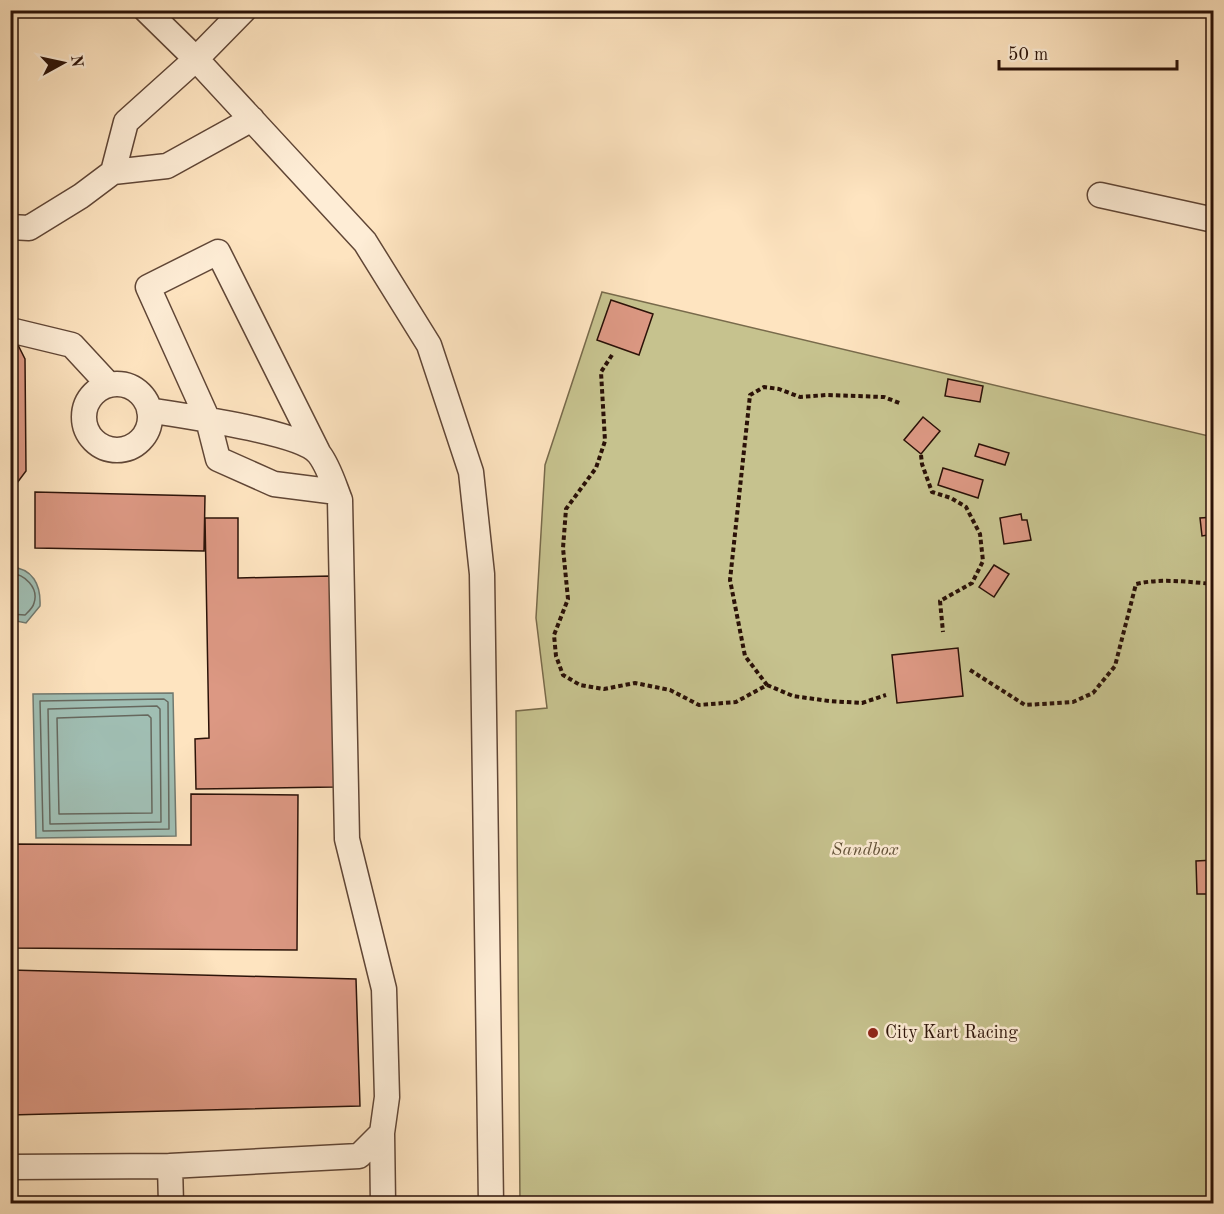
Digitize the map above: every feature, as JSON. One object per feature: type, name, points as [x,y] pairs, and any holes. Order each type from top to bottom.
[{"type":"street","points":[[146,10],[196,59],[365,243],[429,345],[471,472],[482,574],[491,1203]]},
{"type":"street","points":[[113,172],[126,122],[196,59],[244,10]]},
{"type":"street","points":[[10,227],[29,228],[81,196],[113,172],[167,166],[252,119]]},
{"type":"street","points":[[1100,195],[1214,220]]},
{"type":"street","points":[[337,492],[274,484],[218,459],[208,420],[148,287],[218,252],[318,452],[337,492],[340,500],[347,838],[384,989],[387,1097],[382,1133],[383,1203]]},
{"type":"street","points":[[10,330],[72,345],[109,385]]},
{"type":"street","points":[[120,384],[138,392],[145,400],[149,410],[150,421],[147,432],[140,441],[121,451],[100,446],[91,438],[86,429],[84,418],[91,397],[109,385],[120,384]]},
{"type":"street","points":[[149,410],[285,435],[318,452]]},
{"type":"street","points":[[10,1167],[170,1166],[359,1156],[382,1133]]},
{"type":"street","points":[[170,1166],[171,1203]]},
{"type":"path","points":[[612,355],[601,372],[605,441],[596,468],[566,509],[563,548],[568,599],[554,635],[556,656],[563,675],[580,685],[604,689],[635,683],[670,690],[699,705],[736,702],[767,685]]},
{"type":"path","points":[[886,695],[862,703],[828,701],[793,696],[767,685],[745,656],[730,580],[750,395],[764,387],[779,389],[800,397],[826,395],[884,397],[902,404]]},
{"type":"path","points":[[921,455],[932,492],[951,498],[966,507],[980,534],[983,561],[972,583],[940,601],[943,632]]},
{"type":"path","points":[[970,670],[1025,705],[1073,702],[1094,693],[1116,666],[1136,584],[1152,580],[1214,584]]},
{"type":"green space","name":"Sandbox","points":[[602,292],[1213,437],[1213,1203],[520,1203],[516,711],[547,708],[536,618],[545,465]]},
{"type":"water","points":[[10,567],[30,574],[39,591],[40,606],[26,623],[11,620]]},
{"type":"water","points":[[173,693],[176,836],[36,838],[33,694]]},
{"type":"building","points":[[611,300],[653,314],[639,355],[597,340]]},
{"type":"building","points":[[10,338],[16,341],[25,359],[26,471],[14,487],[10,487]]},
{"type":"building","points":[[948,379],[983,386],[980,402],[945,396]]},
{"type":"building","points":[[923,417],[940,431],[921,454],[904,440]]},
{"type":"building","points":[[979,444],[1009,453],[1005,465],[975,456]]},
{"type":"building","points":[[943,468],[983,480],[978,498],[938,485]]},
{"type":"building","points":[[35,492],[205,496],[204,551],[35,548]]},
{"type":"building","points":[[1021,514],[1022,520],[1027,520],[1031,540],[1004,544],[1000,518]]},
{"type":"building","points":[[1214,517],[1214,534],[1202,536],[1200,518]]},
{"type":"building","points":[[205,518],[238,518],[238,578],[330,576],[334,787],[196,789],[195,739],[209,738]]},
{"type":"building","points":[[994,565],[1009,574],[994,597],[979,587]]},
{"type":"building","points":[[958,648],[963,696],[897,703],[892,655]]},
{"type":"building","points":[[191,794],[298,795],[297,950],[10,948],[10,844],[191,845]]},
{"type":"building","points":[[1214,860],[1214,894],[1197,894],[1196,861]]},
{"type":"building","points":[[10,970],[356,979],[360,1106],[10,1115]]},
{"type":"place","name":"City Kart Racing","points":[[873,1033]]}]
